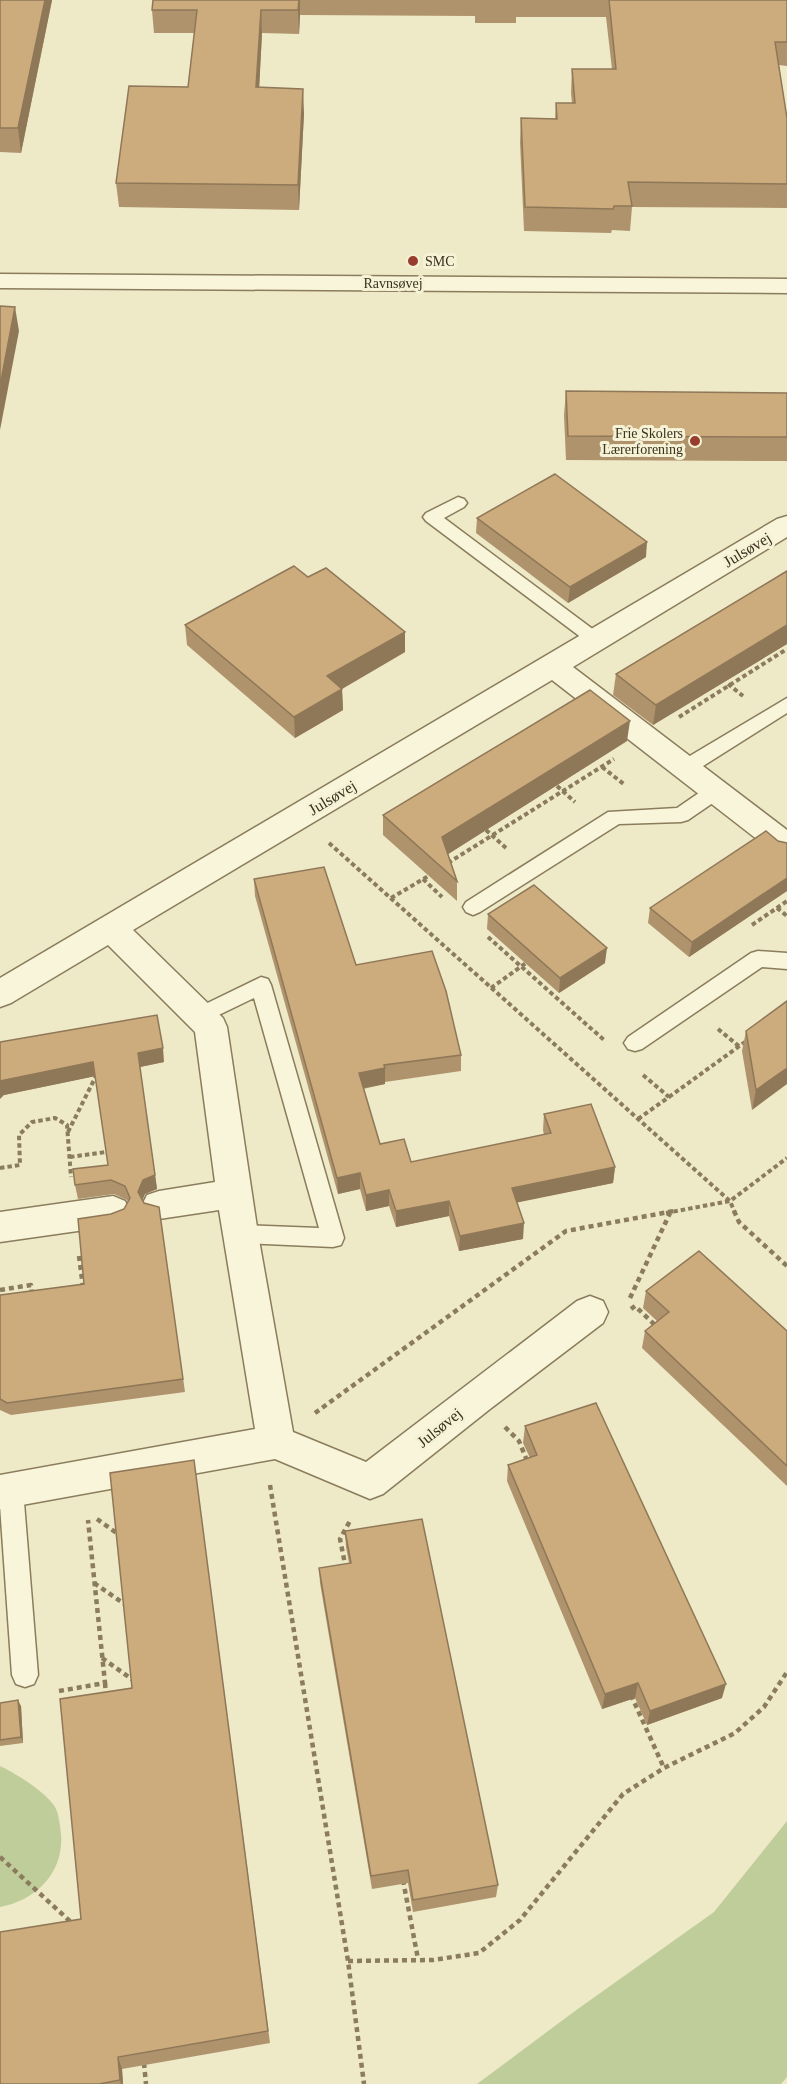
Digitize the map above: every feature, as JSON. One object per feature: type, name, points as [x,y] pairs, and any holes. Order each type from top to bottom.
[{"type":"street","name":"Ravnsøvej","points":[[0,280],[787,286]]},
{"type":"street","name":"Julsøvej","points":[[0,994],[787,525]]},
{"type":"street","points":[[553,666],[787,846]]},
{"type":"street","points":[[111,928],[211,1027],[240,1234],[276,1442]]},
{"type":"street","points":[[159,1205],[234,1193]]},
{"type":"street","points":[[0,1227],[113,1211]]},
{"type":"street","name":"Julsøvej","points":[[370,1482],[477,1397],[590,1312]]},
{"type":"street","points":[[5,1491],[276,1442],[370,1482]]},
{"type":"lane","points":[[458,503],[432,517],[596,640]]},
{"type":"lane","points":[[685,768],[787,704]]},
{"type":"lane","points":[[473,907],[615,817],[681,814],[716,791]]},
{"type":"lane","points":[[635,1043],[758,959],[787,961]]},
{"type":"lane","points":[[200,1016],[261,985],[333,1238],[240,1234]]},
{"type":"lane","points":[[5,1491],[25,1675]]},
{"type":"path","points":[[442,867],[787,649]]},
{"type":"path","points":[[724,682],[745,697]]},
{"type":"path","points":[[557,786],[577,804]]},
{"type":"path","points":[[299,816],[730,1201],[739,1222],[787,1266]]},
{"type":"path","points":[[486,830],[508,850]]},
{"type":"path","points":[[391,898],[432,873]]},
{"type":"path","points":[[423,879],[449,903]]},
{"type":"path","points":[[777,908],[787,916]]},
{"type":"path","points":[[485,934],[608,1043]]},
{"type":"path","points":[[491,988],[525,963]]},
{"type":"path","points":[[719,1029],[741,1048]]},
{"type":"path","points":[[638,1119],[741,1048],[748,1040]]},
{"type":"path","points":[[643,1074],[669,1097]]},
{"type":"path","points":[[68,1133],[96,1076]]},
{"type":"path","points":[[70,1157],[106,1152]]},
{"type":"path","points":[[364,2084],[348,1961],[270,1482],[276,1442],[566,1231],[730,1201],[787,1158]]},
{"type":"path","points":[[660,1330],[635,1306],[630,1298],[670,1212]]},
{"type":"path","points":[[82,1276],[91,1274]]},
{"type":"path","points":[[590,1312],[607,1327],[635,1306]]},
{"type":"path","points":[[477,1397],[519,1441],[533,1474]]},
{"type":"path","points":[[347,1574],[340,1539],[370,1482]]},
{"type":"path","points":[[107,1703],[87,1512],[118,1534]]},
{"type":"path","points":[[94,1583],[126,1605]]},
{"type":"path","points":[[102,1658],[133,1680]]},
{"type":"path","points":[[348,1961],[433,1960],[479,1953],[520,1920],[623,1794],[664,1768],[735,1733],[764,1707],[787,1672]]},
{"type":"path","points":[[47,1693],[105,1683]]},
{"type":"path","points":[[630,1692],[664,1768]]},
{"type":"path","points":[[0,1857],[81,1931]]},
{"type":"path","points":[[403,1877],[418,1959]]},
{"type":"path","points":[[144,2061],[146,2084]]},
{"type":"green space","points":[[0,1766],[30,1783],[51,1801],[57,1813],[61,1848],[53,1872],[46,1882],[26,1898],[0,1907]]},
{"type":"green space","points":[[787,1821],[787,2077],[781,2084],[477,2084],[714,1912]]},
{"type":"building","points":[[0,0],[45,0],[18,128],[0,128]]},
{"type":"building","points":[[153,0],[299,0],[298,10],[261,10],[256,87],[303,89],[298,185],[116,183],[129,86],[188,87],[197,10],[152,10]]},
{"type":"building","points":[[609,0],[787,0],[787,42],[775,42],[787,118],[787,184],[628,182],[632,206],[614,206],[613,209],[525,207],[521,118],[557,119],[556,103],[575,103],[572,69],[616,69]]},
{"type":"building","points":[[0,306],[15,307],[0,386]]},
{"type":"building","points":[[566,391],[787,393],[787,437],[568,436]]},
{"type":"building","points":[[555,474],[647,542],[570,587],[477,518]]},
{"type":"building","points":[[294,566],[308,577],[326,568],[405,632],[327,676],[342,689],[294,717],[185,625]]},
{"type":"building","points":[[787,571],[787,625],[656,705],[616,674]]},
{"type":"building","points":[[590,690],[630,721],[442,837],[457,881],[383,815]]},
{"type":"building","points":[[766,831],[778,841],[787,843],[787,878],[692,942],[650,908]]},
{"type":"building","points":[[324,867],[356,965],[432,951],[446,991],[461,1055],[384,1065],[385,1068],[359,1073],[380,1144],[404,1139],[411,1162],[551,1133],[544,1114],[591,1104],[615,1167],[512,1188],[524,1223],[460,1236],[449,1201],[396,1211],[389,1190],[366,1195],[360,1173],[337,1178],[254,879]]},
{"type":"building","points":[[534,885],[607,948],[560,978],[488,914]]},
{"type":"building","points":[[787,1001],[787,1068],[756,1090],[746,1031]]},
{"type":"building","points":[[157,1015],[163,1048],[138,1053],[155,1175],[143,1180],[138,1192],[144,1203],[159,1207],[183,1379],[7,1403],[0,1399],[0,1295],[84,1284],[78,1219],[111,1214],[124,1209],[130,1198],[125,1186],[111,1180],[75,1185],[73,1169],[108,1165],[93,1062],[0,1081],[0,1042]]},
{"type":"building","points":[[699,1251],[787,1331],[787,1466],[645,1331],[669,1312],[646,1291]]},
{"type":"building","points":[[596,1403],[726,1684],[650,1711],[638,1683],[605,1694],[508,1465],[537,1455],[525,1426]]},
{"type":"building","points":[[194,1460],[268,2031],[118,2057],[120,2080],[99,2084],[0,2084],[0,1932],[81,1919],[60,1699],[132,1688],[110,1473]]},
{"type":"building","points":[[422,1519],[498,1885],[413,1900],[408,1870],[371,1876],[319,1568],[351,1563],[345,1531]]},
{"type":"building","points":[[18,1700],[21,1737],[0,1740],[0,1703]]},
{"type":"place","name":"SMC","points":[[413,261]]},
{"type":"place","name":"Frie Skolers Lærerforening","points":[[695,441]]}]
